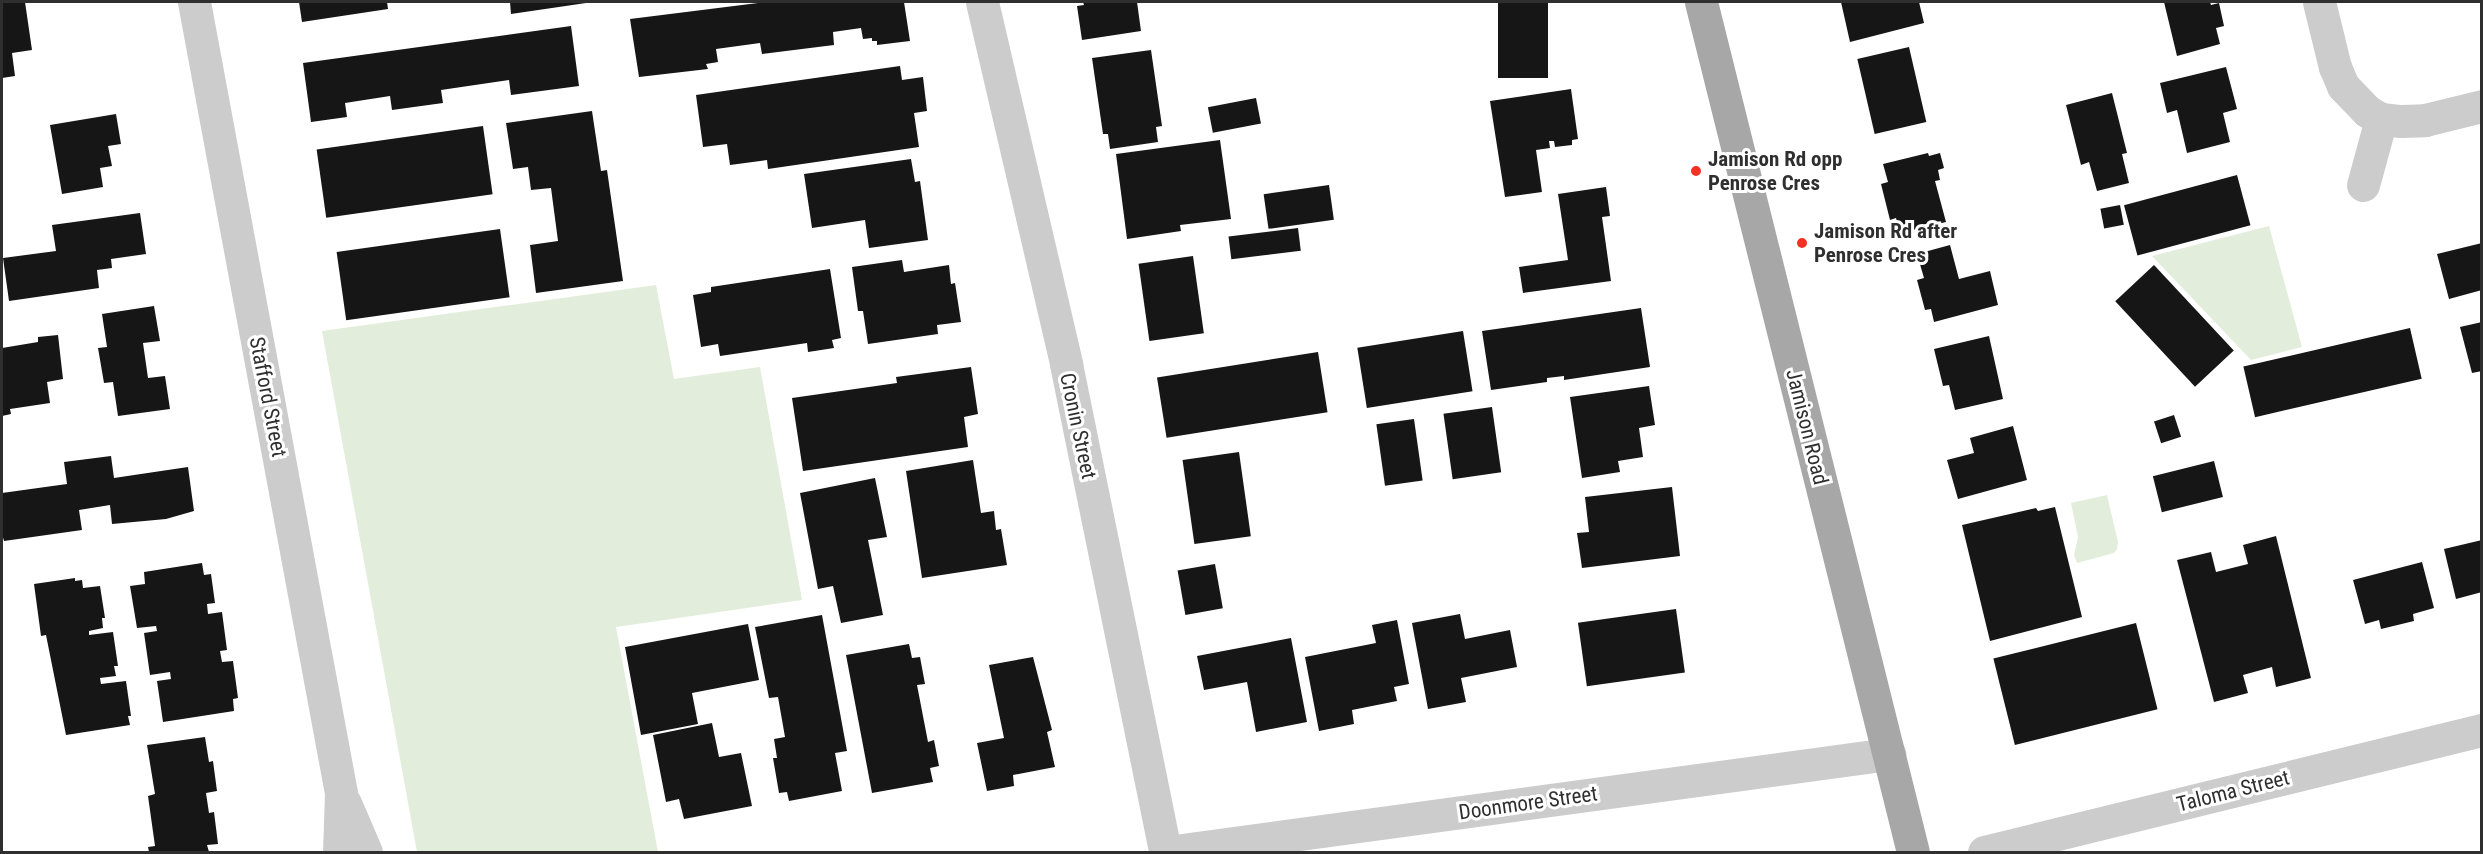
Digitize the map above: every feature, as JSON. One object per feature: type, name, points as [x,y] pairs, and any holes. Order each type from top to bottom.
[{"type":"main road","name":"Jamison Road","points":[[1701,2],[1913,852]]},
{"type":"street","name":"Stafford Street","points":[[194,2],[341,793],[366,852]]},
{"type":"street","name":"Cronin Street","points":[[982,2],[1066,364],[1166,852]]},
{"type":"street","points":[[2319,2],[2335,67],[2343,86],[2355,101],[2381,119],[2425,120],[2481,106]]},
{"type":"street","points":[[2362,185],[2381,119]]},
{"type":"street","name":"Taloma Street","points":[[1984,852],[2481,730]]},
{"type":"street","name":"Doonmore Street","points":[[1166,852],[1378,838],[1890,754]]},
{"type":"street","name":"Stafford Street","points":[[339,852],[341,793]]},
{"type":"green space","points":[[2269,226],[2302,347],[2251,360],[2152,256]]},
{"type":"green space","points":[[656,285],[674,379],[760,367],[802,600],[616,627],[658,852],[417,852],[322,331]]},
{"type":"green space","points":[[2107,495],[2118,542],[2117,549],[2114,553],[2077,563],[2074,555],[2078,537],[2071,503]]},
{"type":"building","points":[[2,2],[25,2],[32,50],[12,53],[15,76],[2,78]]},
{"type":"building","points":[[299,2],[387,2],[388,9],[302,22]]},
{"type":"building","points":[[510,2],[586,2],[586,3],[511,14]]},
{"type":"building","points":[[766,2],[904,2],[910,41],[877,45],[877,41],[872,41],[872,38],[863,39],[861,28],[833,32],[834,45],[762,54],[760,43],[716,49],[718,62],[706,64],[708,69],[639,77],[630,19]]},
{"type":"building","points":[[1083,2],[1137,2],[1141,31],[1082,40],[1077,6],[1084,5]]},
{"type":"building","points":[[1498,2],[1548,2],[1548,78],[1498,78]]},
{"type":"building","points":[[1841,2],[1919,2],[1924,23],[1850,42]]},
{"type":"building","points":[[2164,2],[2210,2],[2211,5],[2219,3],[2224,26],[2216,28],[2220,44],[2177,56]]},
{"type":"building","points":[[571,26],[579,86],[511,95],[509,80],[441,90],[443,103],[392,110],[390,96],[345,103],[347,117],[311,122],[303,63]]},
{"type":"building","points":[[1909,47],[1926,122],[1875,134],[1857,59]]},
{"type":"building","points":[[1151,50],[1162,126],[1156,127],[1158,142],[1110,149],[1108,134],[1103,134],[1092,58]]},
{"type":"building","points":[[900,66],[902,80],[923,77],[927,111],[914,113],[919,147],[768,169],[767,160],[730,165],[727,144],[703,147],[696,95]]},
{"type":"building","points":[[2226,67],[2237,109],[2223,113],[2230,142],[2187,153],[2177,110],[2167,113],[2160,83]]},
{"type":"building","points":[[1571,89],[1578,139],[1572,140],[1572,145],[1555,147],[1554,141],[1549,141],[1550,148],[1536,150],[1542,192],[1505,197],[1490,101]]},
{"type":"building","points":[[2112,93],[2127,153],[2122,154],[2129,183],[2097,191],[2089,162],[2081,165],[2066,105]]},
{"type":"building","points":[[1256,98],[1261,124],[1213,133],[1208,107]]},
{"type":"building","points":[[592,111],[601,171],[607,170],[623,281],[536,293],[530,245],[558,241],[551,188],[531,190],[528,167],[513,169],[506,123]]},
{"type":"building","points":[[116,114],[121,144],[108,146],[112,166],[100,168],[103,187],[62,194],[50,125]]},
{"type":"building","points":[[483,126],[493,194],[326,218],[317,149]]},
{"type":"building","points":[[1220,140],[1231,219],[1180,225],[1181,231],[1127,239],[1116,154]]},
{"type":"building","points":[[1928,153],[1929,156],[1940,153],[1944,168],[1938,170],[1940,180],[1935,181],[1946,222],[1900,233],[1896,218],[1890,220],[1881,184],[1888,182],[1883,164]]},
{"type":"building","points":[[911,159],[915,182],[920,181],[928,240],[869,248],[865,220],[812,228],[804,174]]},
{"type":"building","points":[[2237,175],[2250,225],[2137,256],[2124,205]]},
{"type":"building","points":[[1329,185],[1334,220],[1269,229],[1264,194]]},
{"type":"building","points":[[1606,187],[1610,216],[1602,217],[1611,281],[1523,293],[1519,267],[1568,260],[1558,194]]},
{"type":"building","points":[[2120,205],[2124,225],[2104,228],[2100,209]]},
{"type":"building","points":[[140,213],[146,254],[111,259],[112,268],[97,270],[99,288],[9,301],[3,258],[56,251],[52,225]]},
{"type":"building","points":[[1298,228],[1301,251],[1231,259],[1229,237]]},
{"type":"building","points":[[500,229],[510,297],[346,320],[337,252]]},
{"type":"building","points":[[2482,243],[2482,290],[2449,299],[2437,254]]},
{"type":"building","points":[[1950,245],[1959,279],[1990,271],[1998,305],[1934,322],[1931,309],[1925,310],[1917,280],[1924,278],[1917,254]]},
{"type":"building","points":[[1193,256],[1204,333],[1149,341],[1139,264]]},
{"type":"building","points":[[902,260],[904,272],[949,265],[951,284],[955,283],[961,322],[937,325],[938,334],[868,344],[863,311],[858,311],[852,267]]},
{"type":"building","points":[[2154,265],[2234,351],[2195,387],[2115,301]]},
{"type":"building","points":[[830,269],[841,338],[832,340],[834,348],[808,352],[807,343],[720,356],[718,344],[701,347],[693,295],[711,292],[711,287]]},
{"type":"building","points":[[154,306],[160,341],[143,343],[148,378],[165,376],[170,409],[118,416],[113,382],[104,383],[98,348],[107,347],[102,314]]},
{"type":"building","points":[[1641,308],[1650,367],[1564,380],[1564,376],[1547,378],[1547,382],[1491,390],[1482,331]]},
{"type":"building","points":[[2482,322],[2482,371],[2472,373],[2460,327]]},
{"type":"building","points":[[2410,328],[2422,379],[2255,417],[2243,366]]},
{"type":"building","points":[[1463,331],[1473,391],[1367,408],[1357,348]]},
{"type":"building","points":[[58,335],[63,379],[47,382],[50,403],[10,409],[11,414],[2,416],[2,348],[38,342],[38,337]]},
{"type":"building","points":[[1989,336],[2003,399],[1955,410],[1949,385],[1943,386],[1934,349]]},
{"type":"building","points":[[1318,352],[1328,412],[1167,438],[1157,377]]},
{"type":"building","points":[[971,367],[978,414],[964,417],[968,447],[803,471],[792,398],[897,383],[896,377]]},
{"type":"building","points":[[1649,386],[1655,425],[1639,428],[1643,457],[1618,461],[1620,472],[1582,478],[1570,397]]},
{"type":"building","points":[[1492,407],[1501,472],[1453,479],[1443,414]]},
{"type":"building","points":[[2174,415],[2181,437],[2161,443],[2154,421]]},
{"type":"building","points":[[1414,419],[1423,480],[1385,486],[1376,424]]},
{"type":"building","points":[[2013,426],[2027,480],[1958,499],[1947,460],[1974,453],[1970,438]]},
{"type":"building","points":[[1239,452],[1251,536],[1194,544],[1183,460]]},
{"type":"building","points":[[111,456],[114,478],[188,467],[194,511],[166,519],[112,524],[110,505],[79,510],[82,530],[4,541],[2,493],[67,484],[64,462]]},
{"type":"building","points":[[973,460],[981,513],[994,511],[996,530],[1001,529],[1007,565],[922,578],[906,471]]},
{"type":"building","points":[[2214,461],[2223,497],[2162,512],[2153,476]]},
{"type":"building","points":[[875,478],[887,537],[868,540],[883,615],[841,623],[833,586],[818,589],[800,493]]},
{"type":"building","points":[[1672,487],[1680,556],[1582,568],[1577,533],[1589,532],[1585,497]]},
{"type":"building","points":[[2055,507],[2082,617],[1990,641],[1962,525],[2036,508],[2038,511]]},
{"type":"building","points":[[2276,536],[2311,678],[2276,687],[2272,667],[2243,675],[2248,693],[2214,702],[2177,560],[2211,552],[2216,572],[2248,564],[2243,545]]},
{"type":"building","points":[[2482,540],[2482,592],[2456,599],[2444,549]]},
{"type":"building","points":[[2422,562],[2434,608],[2413,614],[2414,621],[2381,629],[2379,620],[2365,624],[2353,580]]},
{"type":"building","points":[[202,563],[204,575],[211,574],[215,603],[207,604],[208,614],[222,612],[227,650],[220,651],[222,662],[233,661],[238,698],[233,699],[234,711],[163,722],[157,681],[171,679],[170,672],[150,675],[144,633],[157,631],[156,626],[137,628],[130,586],[145,584],[144,572]]},
{"type":"building","points":[[1215,564],[1223,608],[1185,615],[1178,571]]},
{"type":"building","points":[[75,578],[75,581],[82,580],[83,588],[100,586],[105,618],[102,618],[103,628],[89,631],[89,635],[113,632],[118,666],[114,666],[116,676],[100,678],[101,684],[126,681],[131,716],[128,716],[130,725],[66,735],[46,635],[41,636],[34,584]]},
{"type":"building","points":[[1676,609],[1685,672],[1587,686],[1578,623]]},
{"type":"building","points":[[1460,614],[1465,639],[1510,630],[1517,667],[1461,678],[1466,702],[1428,709],[1412,623]]},
{"type":"building","points":[[822,615],[847,751],[835,753],[842,791],[789,801],[787,792],[779,793],[773,758],[777,758],[774,739],[785,737],[778,697],[769,698],[755,627]]},
{"type":"building","points":[[1397,620],[1409,684],[1394,687],[1397,701],[1352,710],[1354,724],[1319,731],[1305,657],[1376,643],[1372,625]]},
{"type":"building","points":[[2136,623],[2158,709],[2015,745],[1993,659]]},
{"type":"building","points":[[748,624],[759,680],[692,693],[698,724],[641,735],[625,647]]},
{"type":"building","points":[[1291,638],[1307,722],[1256,732],[1247,682],[1204,690],[1197,656]]},
{"type":"building","points":[[909,644],[912,658],[920,657],[925,684],[917,685],[928,742],[934,740],[939,766],[930,768],[933,782],[872,793],[846,655]]},
{"type":"building","points":[[1033,657],[1052,730],[1047,732],[1055,767],[1013,775],[1014,786],[987,791],[977,743],[1004,738],[989,665]]},
{"type":"building","points":[[712,723],[719,757],[741,753],[752,806],[684,819],[679,799],[666,802],[653,735]]},
{"type":"building","points":[[205,737],[209,762],[213,761],[217,791],[206,793],[209,813],[214,812],[218,844],[207,845],[209,852],[149,852],[148,847],[155,846],[148,796],[155,794],[147,745]]},
{"type":"place","name":"Jamison Rd opp Penrose Cres","points":[[1696,171]]},
{"type":"place","name":"Jamison Rd after Penrose Cres","points":[[1802,243]]}]
